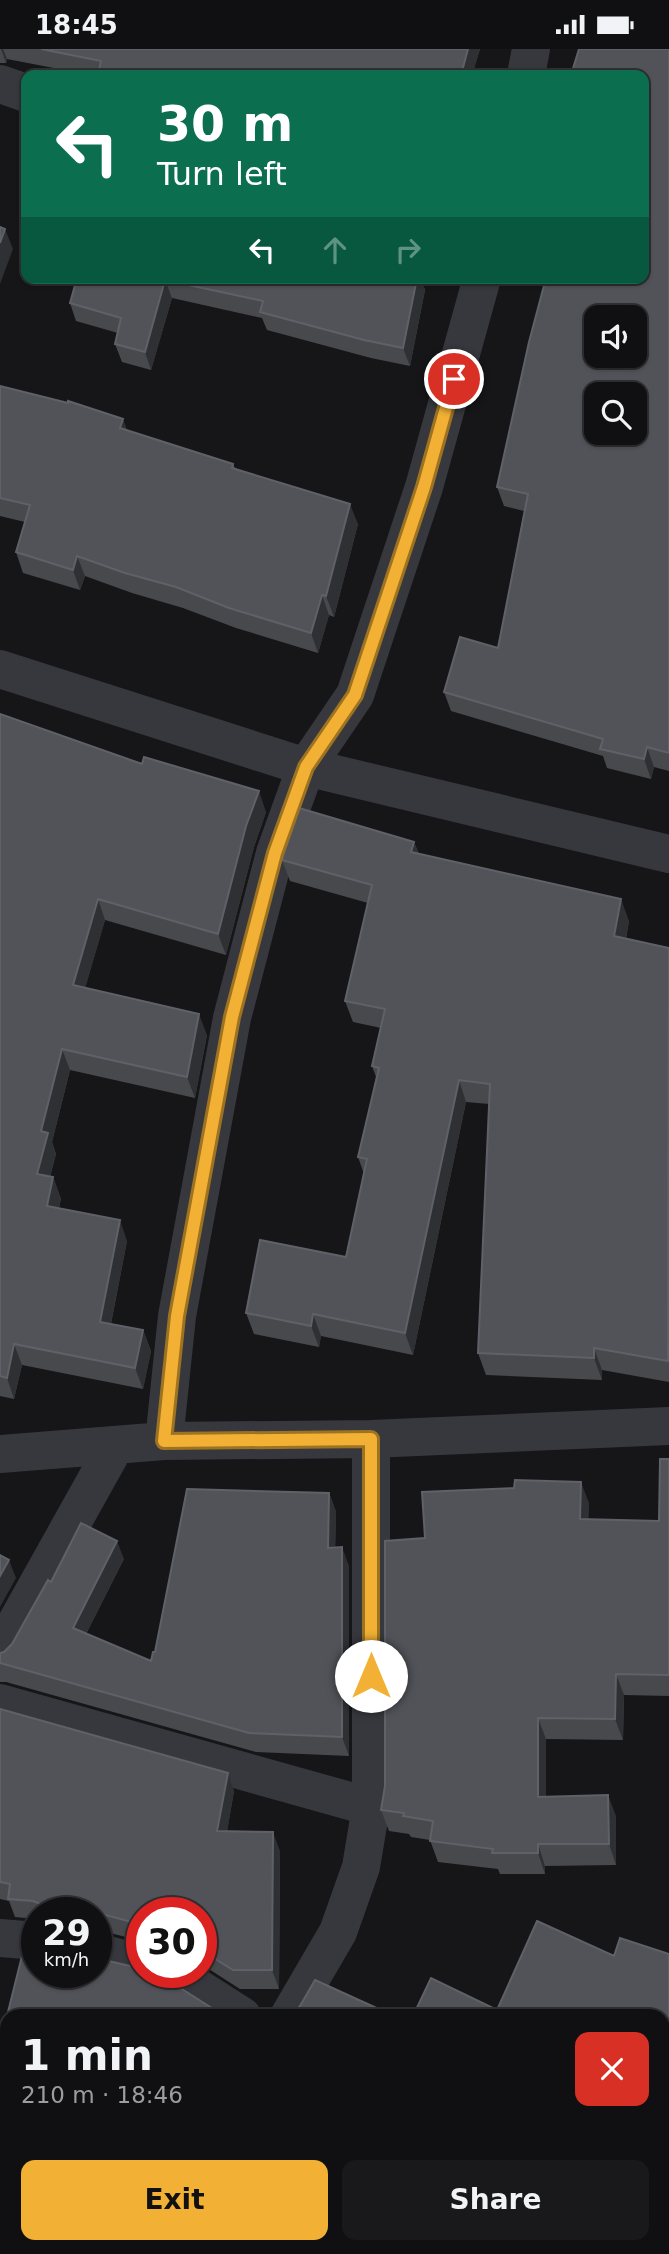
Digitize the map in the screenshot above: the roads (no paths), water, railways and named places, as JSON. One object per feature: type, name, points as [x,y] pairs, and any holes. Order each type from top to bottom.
[{"type":"street","points":[[527,70],[531,49]]},
{"type":"street","points":[[0,84],[21,91]]},
{"type":"street","points":[[164,1441],[177,1316],[232,1017],[275,853],[306,767],[355,695],[424,487],[480,284]]},
{"type":"street","points":[[0,669],[306,767],[669,854]]},
{"type":"street","points":[[0,1454],[164,1441],[371,1439],[669,1426]]},
{"type":"street","points":[[293,2009],[338,1931],[361,1867],[372,1807],[371,1439]]},
{"type":"street","points":[[0,1652],[114,1446]]},
{"type":"street","points":[[0,1703],[372,1807]]},
{"type":"street","points":[[0,1938],[21,1940]]},
{"type":"street","points":[[198,1988],[231,2009]]}]
